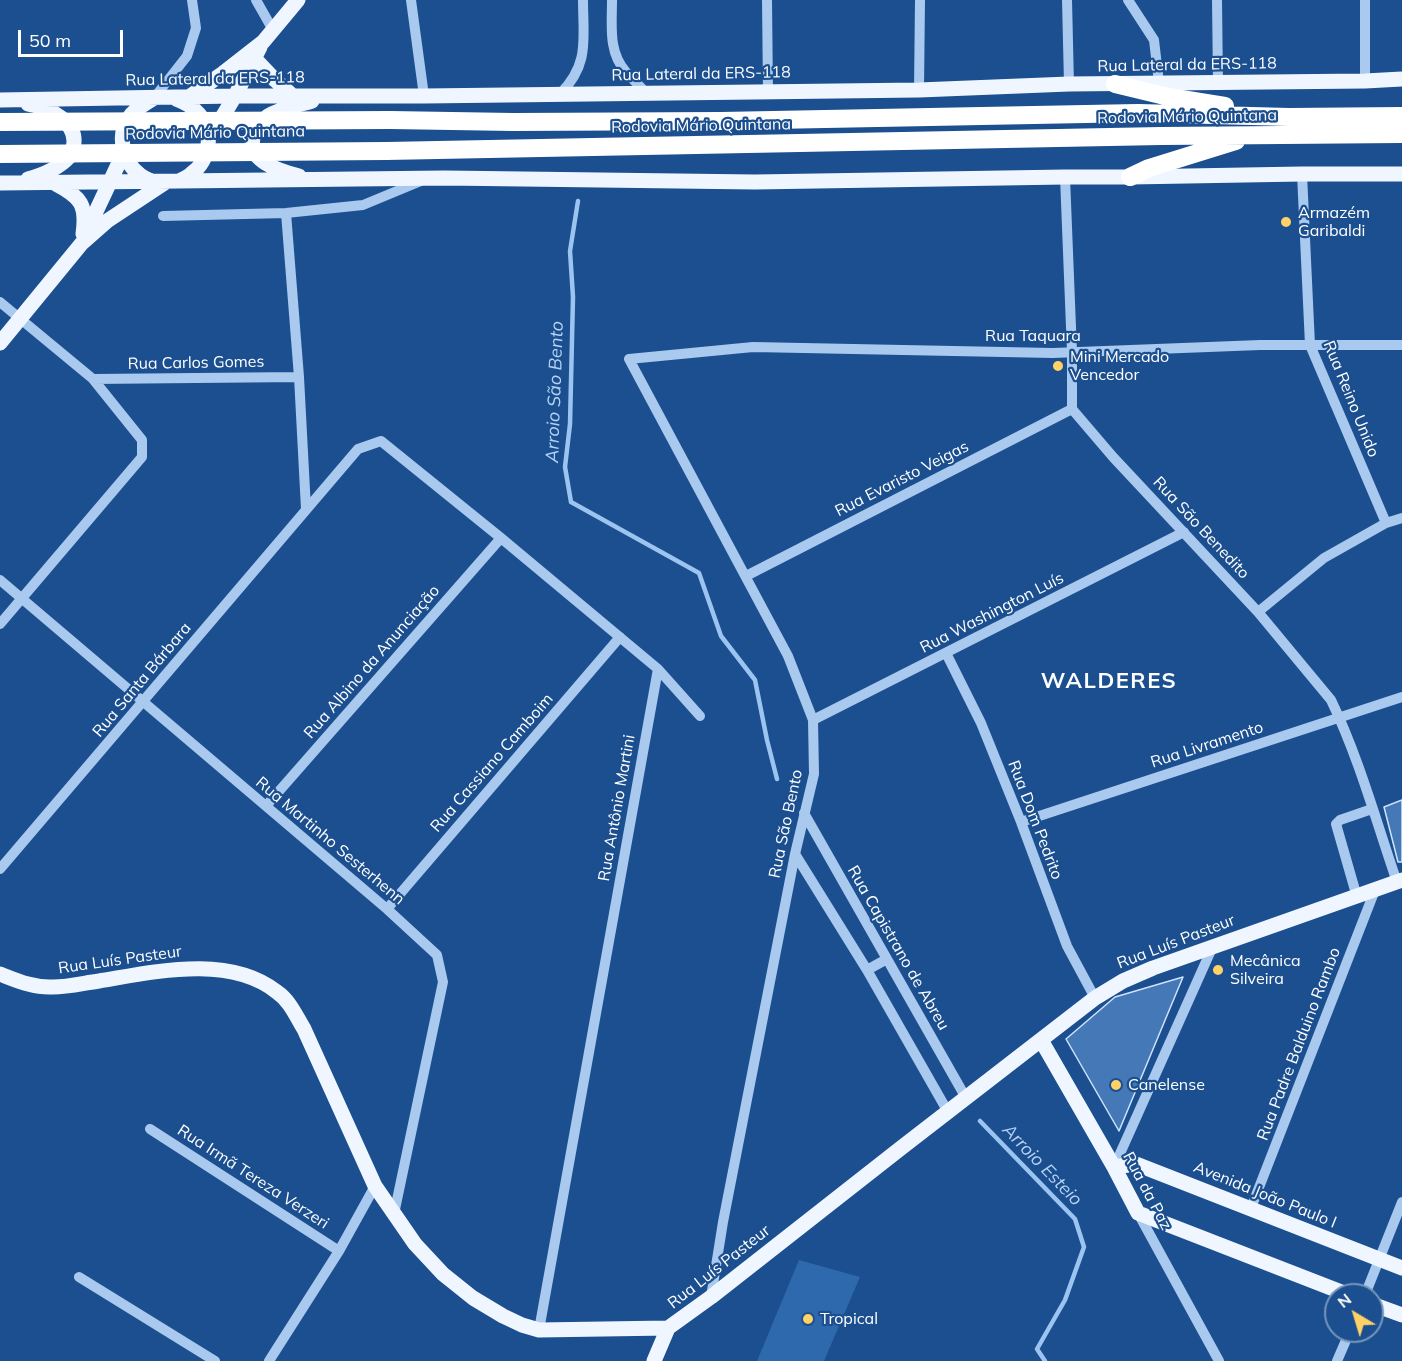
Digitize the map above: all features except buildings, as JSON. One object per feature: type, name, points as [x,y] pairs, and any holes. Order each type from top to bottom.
[{"type":"highway","points":[[1114,84],[1169,97],[1289,117]]},
{"type":"highway","name":"Rodovia Mário Quintana","points":[[0,122],[721,121],[1138,113],[1289,117],[1402,116]]},
{"type":"highway","name":"Rodovia Mário Quintana","points":[[0,154],[386,151],[1161,136],[1402,134]]},
{"type":"highway","points":[[1130,177],[1149,168],[1251,135]]},
{"type":"main road","points":[[0,343],[82,243],[107,221],[165,181],[191,175],[201,165],[207,153],[206,125],[199,112],[181,97],[222,74],[263,42],[298,0]]},
{"type":"main road","points":[[208,139],[235,96],[263,42]]},
{"type":"main road","points":[[255,59],[293,96]]},
{"type":"main road","name":"Rua Lateral da ERS-118","points":[[3,100],[920,90],[1069,84],[1402,79]]},
{"type":"main road","points":[[324,181],[296,176],[271,167],[260,159],[253,148],[253,137],[258,125],[269,115],[327,97]]},
{"type":"main road","points":[[154,98],[135,111],[128,119],[122,139],[124,152],[130,165],[139,175],[165,181]]},
{"type":"main road","points":[[3,100],[39,105],[59,116],[71,128],[75,141],[71,155],[58,166],[39,176],[5,183]]},
{"type":"main road","points":[[82,243],[124,152]]},
{"type":"main road","points":[[5,183],[427,178],[755,182],[1402,174]]},
{"type":"main road","points":[[54,183],[72,192],[81,202],[85,220],[82,243]]},
{"type":"main road","name":"Rua Luís Pasteur","points":[[0,974],[32,986],[53,987],[158,971],[203,969],[245,975],[262,983],[278,992],[291,1007],[304,1029],[375,1186],[415,1244],[443,1274],[489,1309],[538,1330],[668,1329],[1095,998],[1143,972],[1399,881]]},
{"type":"main road","name":"Rua da Paz","points":[[1041,1040],[1138,1213]]},
{"type":"main road","name":"Avenida João Paulo I","points":[[1114,1167],[1136,1164],[1402,1268]]},
{"type":"main road","points":[[1138,1213],[1324,1285]]},
{"type":"main road","points":[[1384,1309],[1402,1316]]},
{"type":"main road","points":[[654,1361],[668,1329]]},
{"type":"street","points":[[154,98],[187,56],[196,28],[192,0]]},
{"type":"street","points":[[256,0],[273,30]]},
{"type":"street","points":[[411,0],[424,96]]},
{"type":"street","points":[[560,94],[578,71],[581,62],[583,0]]},
{"type":"street","points":[[612,0],[612,47],[626,73],[646,93]]},
{"type":"street","points":[[766,0],[768,92]]},
{"type":"street","points":[[920,0],[920,90]]},
{"type":"street","points":[[1067,0],[1069,84]]},
{"type":"street","points":[[1128,0],[1155,40],[1159,83]]},
{"type":"street","points":[[1217,0],[1218,82]]},
{"type":"street","points":[[1365,0],[1365,81]]},
{"type":"street","name":"Rua Reino Unido","points":[[1302,174],[1310,345],[1386,523]]},
{"type":"street","points":[[1065,177],[1072,409]]},
{"type":"street","points":[[163,216],[286,213],[363,204],[427,178]]},
{"type":"street","points":[[286,213],[299,377],[306,509]]},
{"type":"street","points":[[0,302],[93,379],[142,440],[142,457],[0,624]]},
{"type":"street","name":"Rua Taquara","points":[[629,359],[753,346],[1053,353],[1248,346],[1402,345]]},
{"type":"street","name":"Rua São Bento","points":[[629,359],[788,656],[813,720],[814,774],[795,854],[723,1222],[711,1297]]},
{"type":"street","name":"Rua Carlos Gomes","points":[[93,379],[299,377]]},
{"type":"street","name":"Rua São Benedito","points":[[1072,409],[1113,457],[1258,612],[1331,700],[1399,881]]},
{"type":"street","name":"Rua Evaristo Veigas","points":[[746,576],[1072,409]]},
{"type":"street","name":"Rua Santa Bárbara","points":[[0,868],[358,449],[381,441],[501,538]]},
{"type":"street","points":[[1258,612],[1324,558],[1386,523],[1402,518]]},
{"type":"street","name":"Rua Washington Luís","points":[[813,720],[1184,532]]},
{"type":"street","points":[[501,538],[658,669],[700,716]]},
{"type":"street","name":"Rua Albino da Anunciação","points":[[266,807],[501,538]]},
{"type":"street","name":"Rua Martinho Sesterhenn","points":[[0,580],[387,909],[437,955],[443,982],[394,1214]]},
{"type":"street","name":"Rua Cassiano Camboim","points":[[387,909],[620,637]]},
{"type":"street","name":"Rua Dom Pedrito","points":[[946,652],[981,723],[1067,946],[1095,998]]},
{"type":"street","name":"Rua Antônio Martini","points":[[538,1330],[658,669]]},
{"type":"street","name":"Rua Livramento","points":[[1021,822],[1402,697]]},
{"type":"street","points":[[1357,897],[1336,824],[1340,820],[1372,809]]},
{"type":"street","name":"Rua Capistrano de Abreu","points":[[804,813],[966,1098]]},
{"type":"street","points":[[795,854],[867,970],[948,1112]]},
{"type":"street","name":"Rua Padre Balduino Rambo","points":[[1251,1208],[1375,890]]},
{"type":"street","points":[[1114,1167],[1213,946]]},
{"type":"street","points":[[867,970],[887,959]]},
{"type":"street","name":"Rua Irmã Tereza Verzeri","points":[[150,1129],[339,1251]]},
{"type":"street","points":[[269,1361],[339,1251],[375,1186]]},
{"type":"street","points":[[1370,1283],[1402,1202]]},
{"type":"street","name":"Rua da Paz","points":[[1138,1213],[1219,1361]]},
{"type":"street","points":[[79,1276],[215,1361]]},
{"type":"street","points":[[1337,1361],[1345,1343]]},
{"type":"shaded area","name":"Tropical","points":[[799,1260],[860,1277],[824,1361],[757,1361]]},
{"type":"waterway","name":"Arroio São Bento","points":[[578,201],[570,251],[573,297],[570,424],[565,467],[571,502],[699,573],[721,636],[755,680],[777,779]]},
{"type":"waterway","name":"Arroio Esteio","points":[[980,1121],[1075,1219],[1084,1247],[1065,1300],[1037,1349],[1045,1361]]},
{"type":"place","name":"Armazém Garibaldi","points":[[1286,222]]},
{"type":"place","name":"Mini Mercado Vencedor","points":[[1058,366]]},
{"type":"place","name":"Mecânica Silveira","points":[[1218,970]]},
{"type":"place","name":"Canelense","points":[[1116,1085]]},
{"type":"place","name":"Tropical","points":[[808,1319]]},
{"type":"district","name":"WALDERES","points":[[1109,681]]}]
